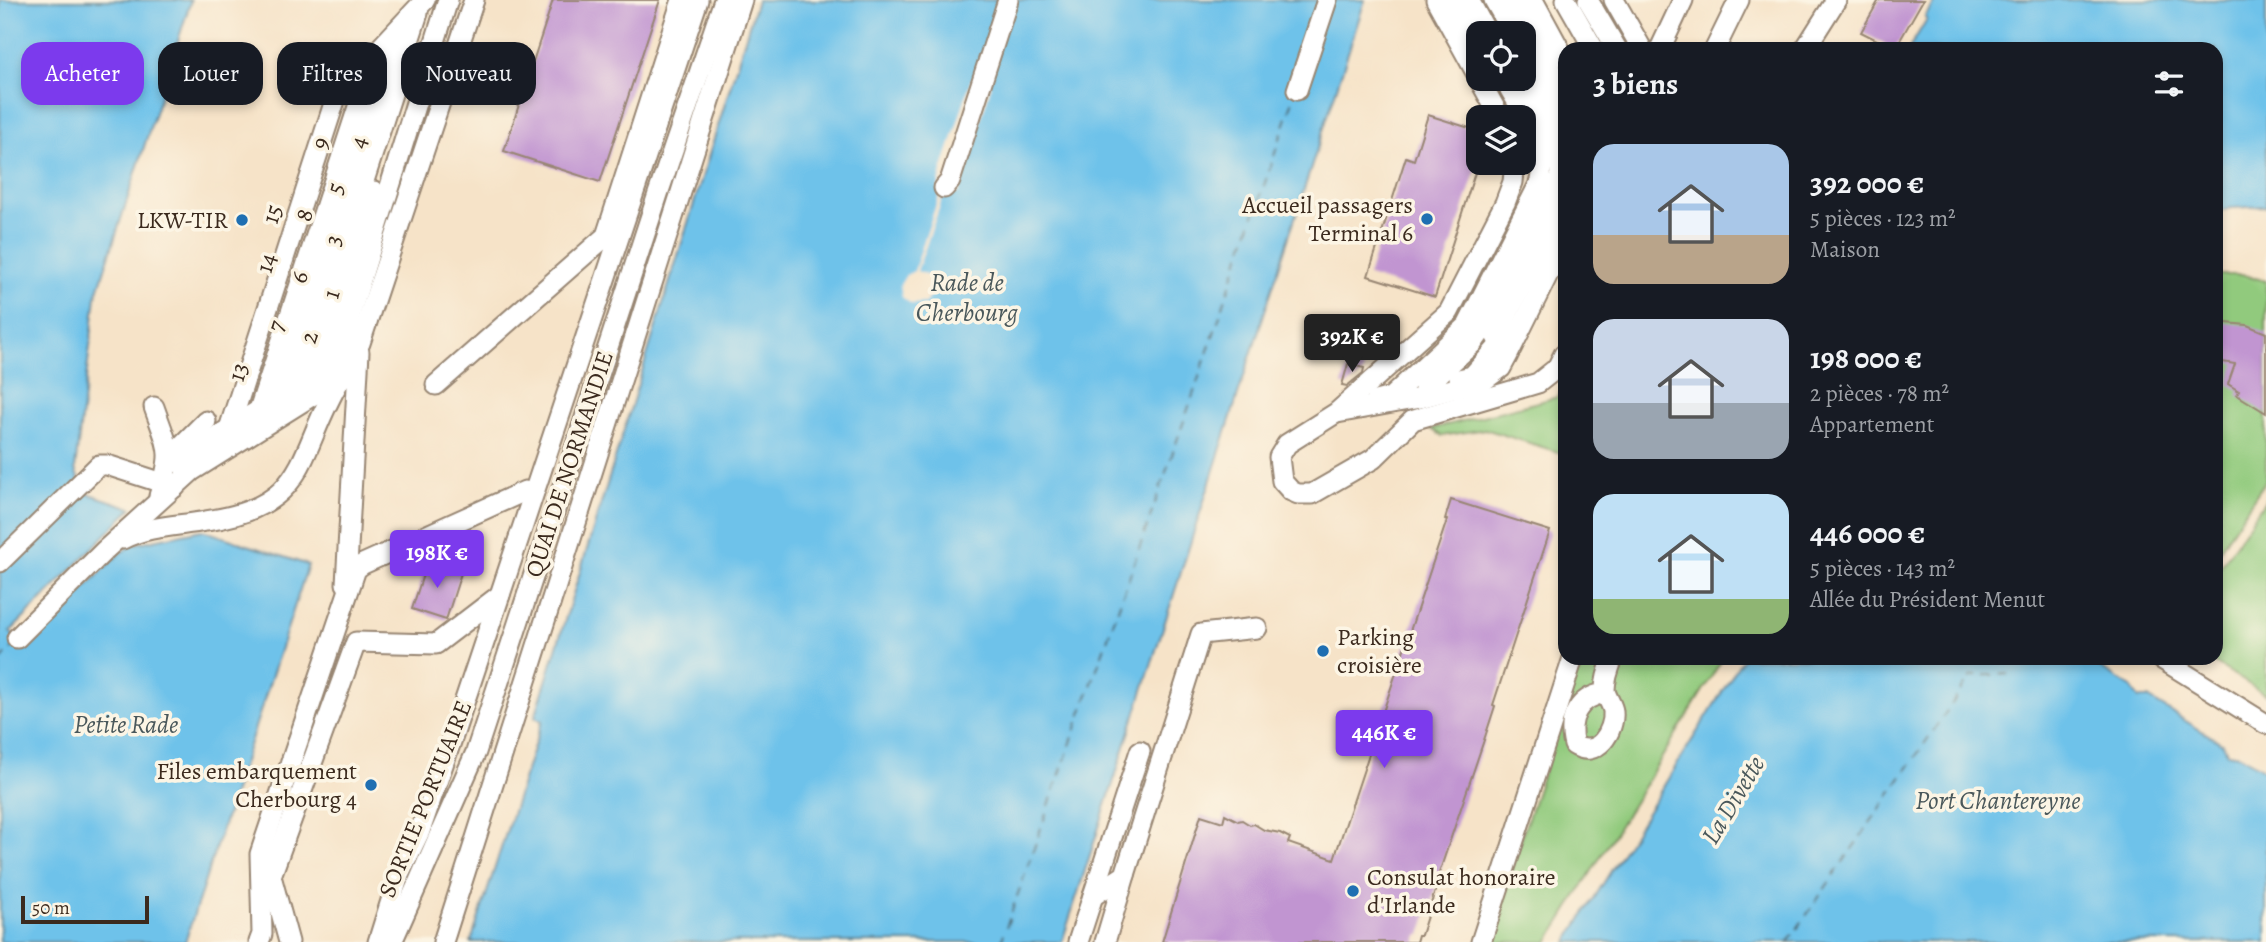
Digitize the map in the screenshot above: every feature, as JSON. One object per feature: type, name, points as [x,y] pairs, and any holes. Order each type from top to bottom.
[{"type":"street","name":"2","points":[[287,394],[441,0]]},
{"type":"street","name":"1","points":[[287,394],[448,0]]},
{"type":"street","points":[[345,596],[360,343],[474,0]]},
{"type":"street","points":[[436,384],[606,236],[682,0]]},
{"type":"street","points":[[377,942],[399,875],[424,819],[698,0]]},
{"type":"street","name":"SORTIE PORTUAIRE","points":[[392,942],[476,752],[657,194],[724,0]]},
{"type":"street","name":"QUAI DE NORMANDIE","points":[[443,942],[742,0]]},
{"type":"street","points":[[944,188],[950,181],[1008,0]]},
{"type":"street","points":[[1297,90],[1327,0]]},
{"type":"street","points":[[1476,0],[1487,21]]},
{"type":"street","points":[[1484,0],[1496,21]]},
{"type":"street","points":[[1494,0],[1506,21]]},
{"type":"street","points":[[1504,0],[1515,21]]},
{"type":"street","points":[[1513,0],[1558,81]]},
{"type":"street","points":[[1522,0],[1558,65]]},
{"type":"street","points":[[1533,0],[1558,46]]},
{"type":"street","points":[[1544,0],[1568,42]]},
{"type":"street","points":[[1556,0],[1579,42]]},
{"type":"street","points":[[1566,0],[1590,42]]},
{"type":"street","points":[[1577,0],[1602,42]]},
{"type":"street","points":[[1588,0],[1613,42]]},
{"type":"street","points":[[1601,0],[1625,42]]},
{"type":"street","points":[[1614,0],[1638,42]]},
{"type":"street","points":[[1626,0],[1649,42]]},
{"type":"street","points":[[1663,42],[1683,0]]},
{"type":"street","points":[[1719,42],[1740,0]]},
{"type":"street","points":[[1809,42],[1835,0]]},
{"type":"street","points":[[1452,3],[1469,21]]},
{"type":"street","points":[[1452,3],[1473,21]]},
{"type":"street","points":[[1452,3],[1466,25]]},
{"type":"street","points":[[1452,3],[1466,34]]},
{"type":"street","points":[[1452,3],[1466,42]]},
{"type":"street","name":"9","points":[[287,394],[405,23]]},
{"type":"street","name":"3","points":[[287,394],[405,23]]},
{"type":"street","name":"7","points":[[287,394],[405,23]]},
{"type":"street","points":[[387,42],[405,23]]},
{"type":"street","points":[[1536,59],[1558,101]]},
{"type":"street","points":[[1536,75],[1558,114]]},
{"type":"street","points":[[1375,401],[1466,326],[1539,184],[1543,168],[1541,149],[1510,91]]},
{"type":"street","points":[[1432,386],[1474,329],[1548,184],[1551,173],[1550,151],[1540,126],[1520,91]]},
{"type":"street","points":[[1526,91],[1558,150]]},
{"type":"street","points":[[1535,91],[1558,133]]},
{"type":"street","name":"15","points":[[287,394],[335,105]]},
{"type":"street","name":"14","points":[[287,394],[346,105]]},
{"type":"street","points":[[1514,175],[1504,203],[1449,312],[1336,413],[1283,449],[1279,457],[1282,481],[1291,491],[1312,494],[1373,459],[1413,420],[1538,383],[1558,367]]},
{"type":"street","points":[[1375,401],[1455,316],[1520,187],[1522,175]]},
{"type":"street","points":[[1375,401],[1461,321],[1529,188],[1532,175]]},
{"type":"street","points":[[1432,386],[1473,343],[1490,319],[1558,182]]},
{"type":"street","points":[[1432,386],[1479,348],[1492,330],[1558,199]]},
{"type":"street","points":[[1432,386],[1487,349],[1504,324],[1558,214]]},
{"type":"street","points":[[1336,413],[1472,376],[1507,335],[1558,232]]},
{"type":"street","points":[[1336,413],[1420,398],[1485,380],[1494,374],[1508,355],[1558,254]]},
{"type":"street","points":[[169,478],[200,449],[287,394],[360,343]]},
{"type":"street","points":[[0,562],[99,465],[169,478],[192,471],[334,382],[287,394]]},
{"type":"street","points":[[206,421],[179,449],[169,478],[149,510],[105,550],[18,639],[108,552],[132,534],[229,518],[252,511],[281,491],[301,465],[321,417],[287,394]]},
{"type":"street","points":[[154,407],[169,448],[169,478]]},
{"type":"street","points":[[259,942],[262,934],[260,854],[352,578],[363,564],[525,491]]},
{"type":"street","points":[[289,942],[271,876],[356,642],[436,644],[500,595]]},
{"type":"street","points":[[1105,942],[1201,634],[1257,628]]},
{"type":"street","points":[[1481,942],[1571,665]]},
{"type":"street","points":[[1605,692],[1611,665]]},
{"type":"street","points":[[2171,665],[2266,724]]},
{"type":"street","points":[[1078,942],[1140,751]]},
{"type":"street","points":[[1093,896],[1125,875]]},
{"type":"green space","points":[[2223,275],[2245,275],[2266,281],[2266,480],[2223,544]]},
{"type":"green space","points":[[1558,397],[1558,452],[1485,429],[1442,436],[1431,429]]},
{"type":"green space","points":[[2266,499],[2266,695],[2218,665],[2223,665],[2223,563]]},
{"type":"green space","points":[[1579,665],[1719,665],[1548,942],[1487,942]]},
{"type":"water","name":"Petite Rade","points":[[0,0],[191,0],[178,42],[158,42],[158,103],[96,297],[75,469],[83,492],[132,508],[10,632],[26,647],[120,553],[134,544],[202,530],[308,565],[185,942],[0,942]]},
{"type":"water","name":"Rade de Cherbourg","points":[[757,0],[1365,0],[1062,942],[471,942],[542,721],[535,717]]},
{"type":"water","points":[[1935,0],[2266,0],[2266,206],[2223,210],[2223,42],[1913,42],[1927,19],[1925,17]]},
{"type":"water","name":"Port Chantereyne","points":[[1739,665],[2095,665],[2131,687],[2139,698],[2148,698],[2223,744],[2227,753],[2240,755],[2266,771],[2266,942],[1567,942]]},
{"type":"pier","points":[[975,76],[988,80],[991,86],[958,194],[945,191],[917,271],[928,275],[934,291],[925,303],[911,304],[902,297],[900,285],[906,275],[914,271],[941,190],[938,189],[940,178],[971,80]]},
{"type":"building","points":[[553,0],[660,0],[600,182],[504,151],[519,105],[536,105],[536,52]]},
{"type":"building","points":[[1879,0],[1923,0],[1899,42],[1881,42],[1861,32]]},
{"type":"building","name":"Accueil passagers Terminal 6","points":[[1428,115],[1466,127],[1466,175],[1474,175],[1435,297],[1368,276],[1406,157],[1414,160]]},
{"type":"building","points":[[2223,323],[2247,325],[2266,333],[2266,413],[2237,395],[2239,391],[2228,384],[2235,364],[2223,362]]},
{"type":"building","points":[[1348,364],[1364,368],[1363,373],[1347,386],[1342,385]]},
{"type":"building","points":[[1451,500],[1550,531],[1421,935],[1418,935],[1416,942],[1162,942],[1201,815],[1223,822],[1225,814],[1264,830],[1280,833],[1290,838],[1288,843],[1334,859],[1447,520],[1445,519]]},
{"type":"building","points":[[428,559],[462,570],[446,620],[412,609]]},
{"type":"ferry route","points":[[1001,942],[1193,395],[1294,97]]},
{"type":"ferry route","points":[[0,661],[14,646]]},
{"type":"ferry route","points":[[1788,942],[1971,676],[2010,674]]},
{"type":"place","name":"Accueil passagers Terminal 6","points":[[1427,219]]},
{"type":"place","name":"LKW-TIR","points":[[242,220]]},
{"type":"place","name":"Parking croisière","points":[[1323,651]]},
{"type":"place","name":"Files embarquement Cherbourg 4","points":[[371,785]]},
{"type":"place","name":"Consulat honoraire d'Irlande","points":[[1353,891]]},
{"type":"water label","name":"La Divette","points":[[1733,800]]}]
